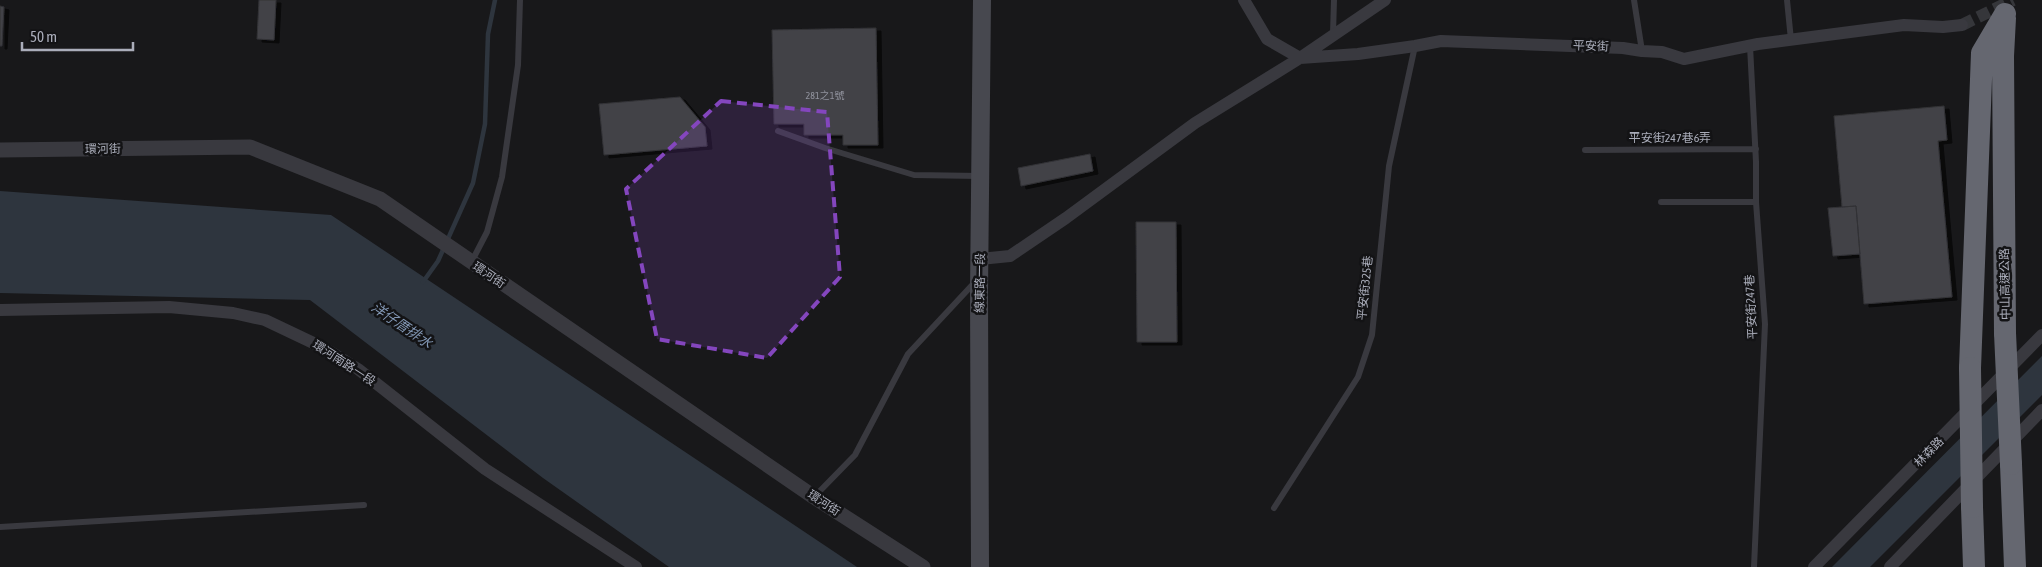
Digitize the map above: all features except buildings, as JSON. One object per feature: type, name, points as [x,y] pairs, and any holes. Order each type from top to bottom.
[{"type":"highway","name":"中山高速公路","points":[[2006,7],[2003,76],[2005,333],[2016,567]]},
{"type":"highway","points":[[1974,567],[1970,368],[1982,53],[2006,7]]},
{"type":"main road","name":"線東路一段","points":[[980,567],[979,277],[982,0]]},
{"type":"street","points":[[1244,0],[1267,38],[1300,58]]},
{"type":"street","points":[[980,258],[1010,256],[1066,218],[1195,123],[1300,58],[1385,0]]},
{"type":"street","name":"平安街","points":[[1300,58],[1358,54],[1415,46],[1441,40],[1623,48],[1642,52],[1662,52],[1684,59],[1750,46],[1904,25],[1943,27],[1962,25]]},
{"type":"street","name":"環河街","points":[[0,150],[250,147],[380,199],[814,497],[922,567]]},
{"type":"street","name":"環河南路一段","points":[[0,310],[169,307],[233,313],[265,320],[326,349],[358,369],[485,470],[636,567]]},
{"type":"street","name":"林森路","points":[[1814,567],[2042,335]]},
{"type":"street","points":[[1890,567],[2042,410]]},
{"type":"lane","points":[[471,262],[487,232],[502,177],[518,65],[520,0]]},
{"type":"lane","points":[[1333,36],[1334,0]]},
{"type":"lane","points":[[1634,0],[1642,52]]},
{"type":"lane","points":[[1787,0],[1791,40]]},
{"type":"lane","name":"平安街325巷","points":[[1274,508],[1358,377],[1372,335],[1389,166],[1415,46]]},
{"type":"lane","name":"平安街247巷","points":[[1750,46],[1756,149],[1756,202],[1765,324],[1754,567]]},
{"type":"lane","points":[[778,131],[825,148],[914,175],[981,176]]},
{"type":"lane","name":"平安街247巷6弄","points":[[1585,150],[1756,149]]},
{"type":"lane","points":[[1661,202],[1756,202]]},
{"type":"lane","points":[[814,497],[855,455],[908,354],[979,277]]},
{"type":"lane","points":[[0,527],[364,505]]},
{"type":"highlighted area","points":[[721,101],[827,112],[840,277],[767,358],[657,339],[626,189]]},
{"type":"water","name":"洋仔厝排水","points":[[0,191],[331,215],[857,567],[669,567],[543,478],[310,300],[0,293]]},
{"type":"water","points":[[2042,356],[2042,395],[1870,567],[1832,567]]},
{"type":"waterway","points":[[423,282],[438,261],[473,183],[485,124],[488,34],[495,0]]},
{"type":"tunnel","points":[[1962,25],[2013,0]]}]
